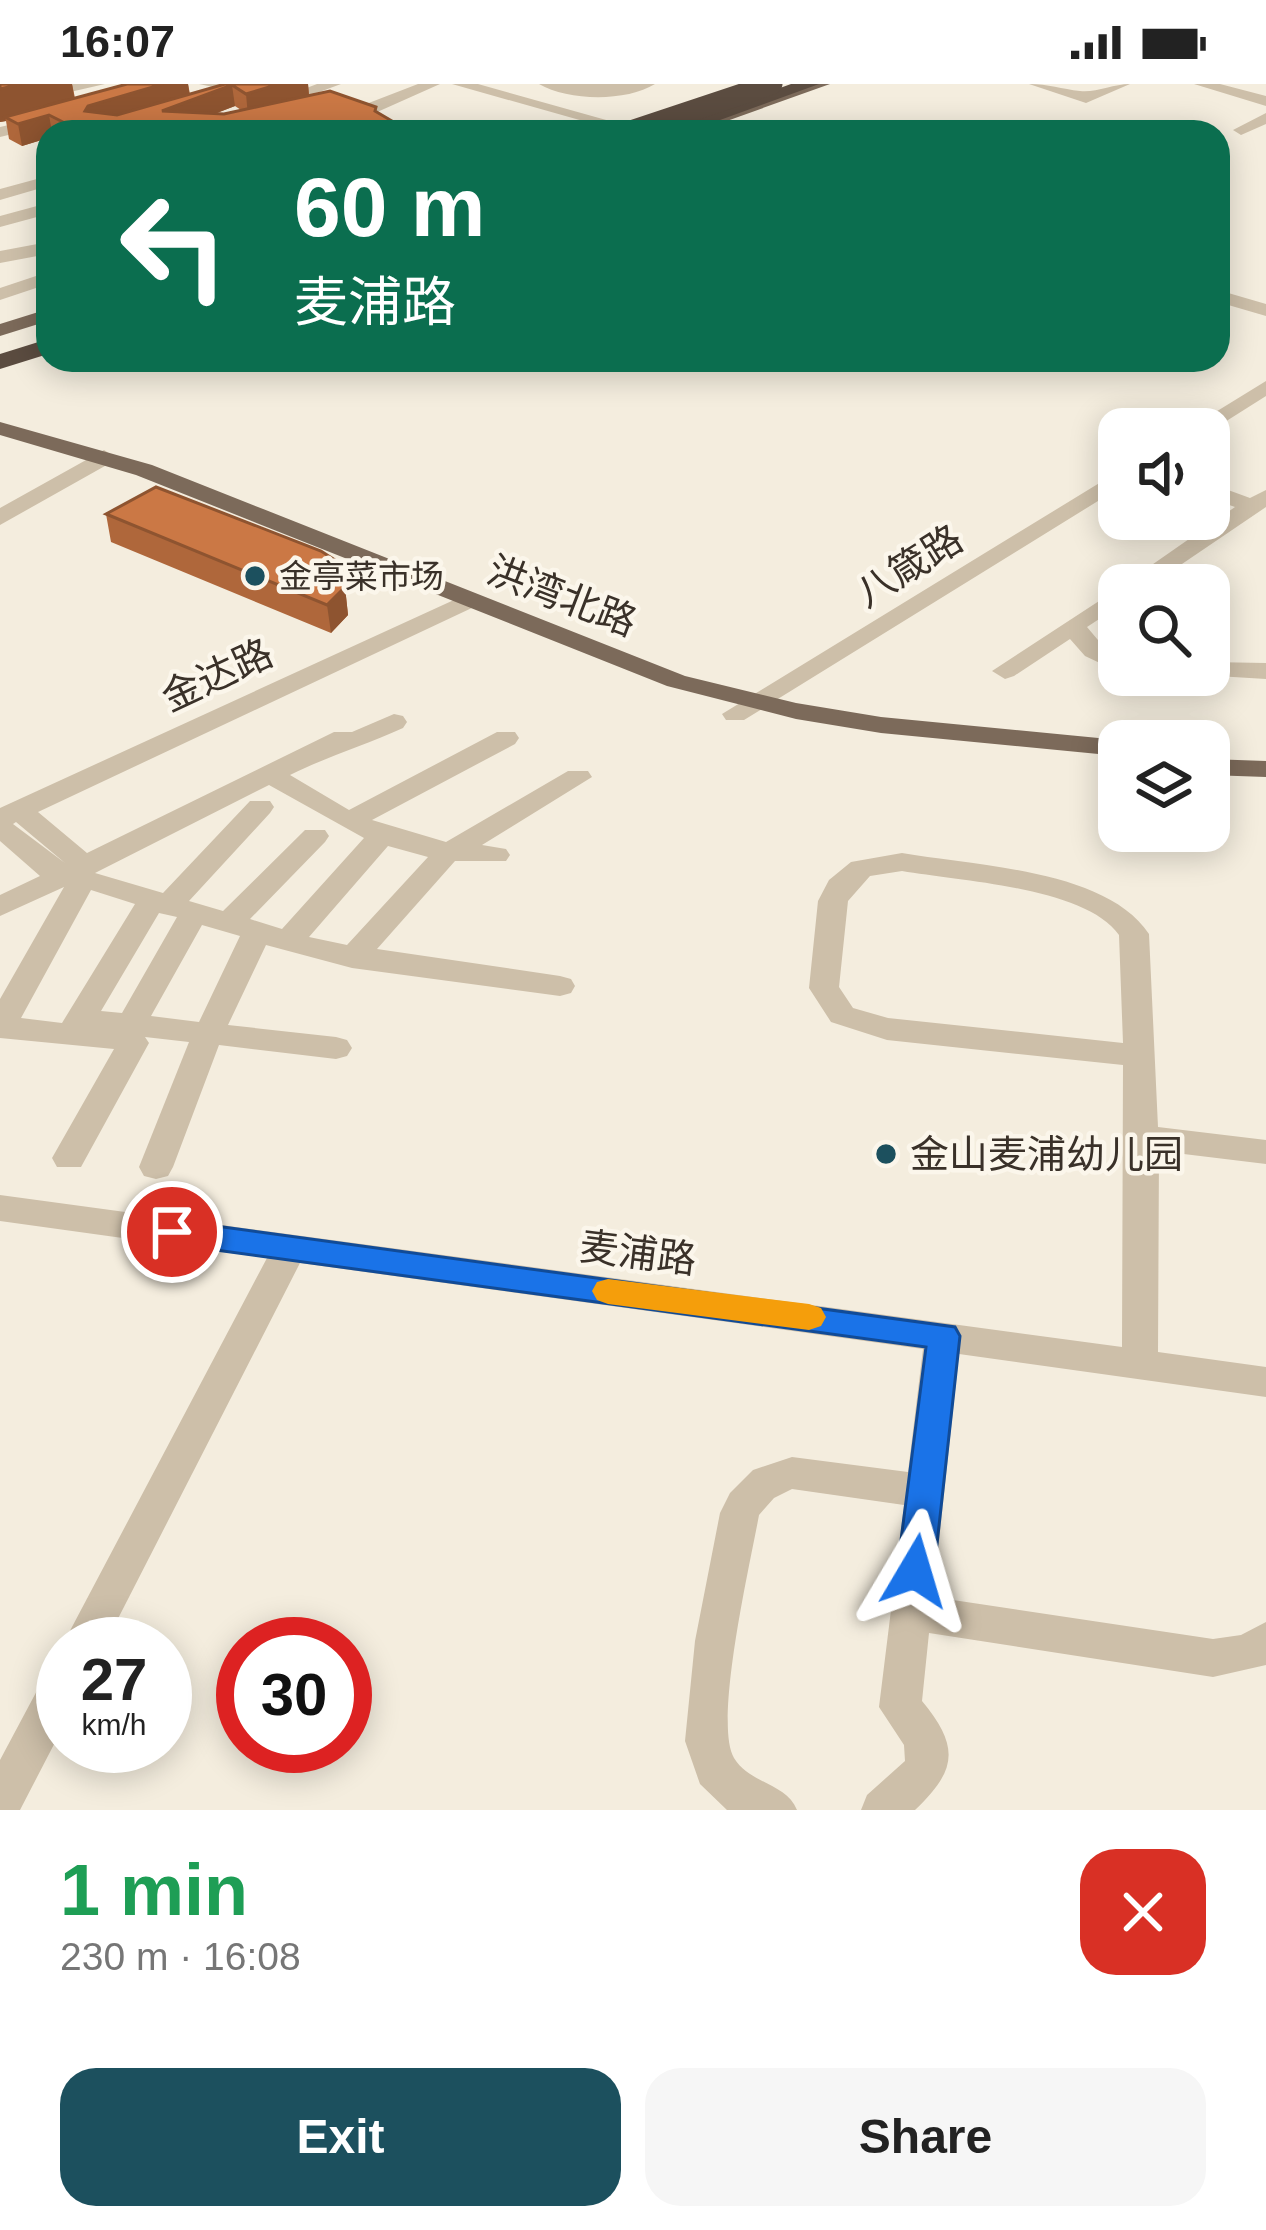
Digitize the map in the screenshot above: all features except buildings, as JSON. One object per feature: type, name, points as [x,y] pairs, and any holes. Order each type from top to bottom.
[{"type":"highway","points":[[662,120],[772,84]]},
{"type":"highway","points":[[704,120],[810,84]]},
{"type":"highway","points":[[0,334],[36,322]]},
{"type":"highway","points":[[0,365],[36,353]]},
{"type":"main road","points":[[657,120],[752,84]]},
{"type":"main road","points":[[716,120],[822,84]]},
{"type":"main road","name":"洪湾北路","points":[[0,428],[662,692],[976,755],[1098,764]]},
{"type":"main road","name":"洪湾北路","points":[[0,445],[94,462]]},
{"type":"main road","name":"洪湾北路","points":[[745,708],[959,735],[1098,746]]},
{"type":"main road","points":[[1230,751],[1266,751]]},
{"type":"main road","points":[[1230,768],[1266,769]]},
{"type":"street","points":[[2,102],[98,84]]},
{"type":"street","points":[[333,84],[282,97],[261,114],[328,100],[377,120]]},
{"type":"street","points":[[361,113],[432,84]]},
{"type":"street","points":[[460,84],[580,115]]},
{"type":"street","points":[[488,84],[595,120]]},
{"type":"street","points":[[547,84],[563,89],[628,90],[647,84]]},
{"type":"street","points":[[1041,84],[1086,98],[1122,84]]},
{"type":"street","points":[[1202,84],[1266,101]]},
{"type":"street","points":[[206,93],[249,87],[282,97]]},
{"type":"street","points":[[1202,103],[1229,91]]},
{"type":"street","points":[[0,129],[72,110]]},
{"type":"street","points":[[1266,118],[1241,130],[1266,136]]},
{"type":"street","points":[[0,185],[36,174]]},
{"type":"street","points":[[0,195],[36,184]]},
{"type":"street","points":[[0,222],[36,212]]},
{"type":"street","points":[[0,257],[36,250]]},
{"type":"street","points":[[0,294],[36,282]]},
{"type":"street","points":[[1230,300],[1266,310]]},
{"type":"street","points":[[1230,410],[1266,387]]},
{"type":"street","points":[[0,518],[94,462]]},
{"type":"street","name":"八箴路","points":[[745,708],[1098,491]]},
{"type":"street","points":[[1166,564],[1252,507]]},
{"type":"street","points":[[978,535],[1007,548]]},
{"type":"street","name":"金达路","points":[[6,819],[456,606]]},
{"type":"street","points":[[1005,671],[1098,610]]},
{"type":"street","points":[[1073,626],[1085,644],[1098,652]]},
{"type":"street","points":[[1230,670],[1266,670]]},
{"type":"street","points":[[0,908],[343,739],[350,743],[394,722]]},
{"type":"street","points":[[349,821],[506,738]]},
{"type":"street","points":[[270,775],[382,836],[445,855],[496,856]]},
{"type":"street","points":[[352,958],[445,855],[578,777]]},
{"type":"street","points":[[76,1027],[171,907],[260,807]]},
{"type":"street","points":[[6,819],[75,874],[257,934],[352,958],[560,986]]},
{"type":"street","points":[[156,1167],[204,1042],[257,934],[315,836]]},
{"type":"street","points":[[257,934],[382,836]]},
{"type":"street","points":[[1139,1055],[886,1029],[842,1015],[824,988],[833,901],[839,887],[861,868],[902,862],[1090,898],[1120,915],[1134,934],[1139,1055],[1142,1137],[1140,1364]]},
{"type":"street","points":[[75,874],[0,1026],[76,1027],[204,1042],[336,1048]]},
{"type":"street","points":[[69,1158],[132,1034],[171,907]]},
{"type":"street","points":[[1142,1137],[1266,1152]]},
{"type":"street","name":"麦浦路","points":[[0,1208],[1266,1382]]},
{"type":"street","points":[[98,1617],[289,1250]]},
{"type":"street","points":[[883,1810],[927,1769],[925,1738],[900,1707],[944,1336]]},
{"type":"street","points":[[775,1810],[747,1799],[725,1781],[706,1744],[740,1513],[747,1498],[771,1478],[792,1473],[926,1491]]},
{"type":"street","points":[[910,1612],[1213,1658],[1249,1654],[1266,1641]]},
{"type":"street","points":[[0,1804],[36,1735]]},
{"type":"slow traffic","points":[[608,1291],[809,1317]]},
{"type":"place","name":"金亭菜市场","points":[[255,576]]},
{"type":"place","name":"金山麦浦幼儿园","points":[[886,1154]]},
{"type":"route","points":[[172,1232],[944,1336],[915,1571]]}]
